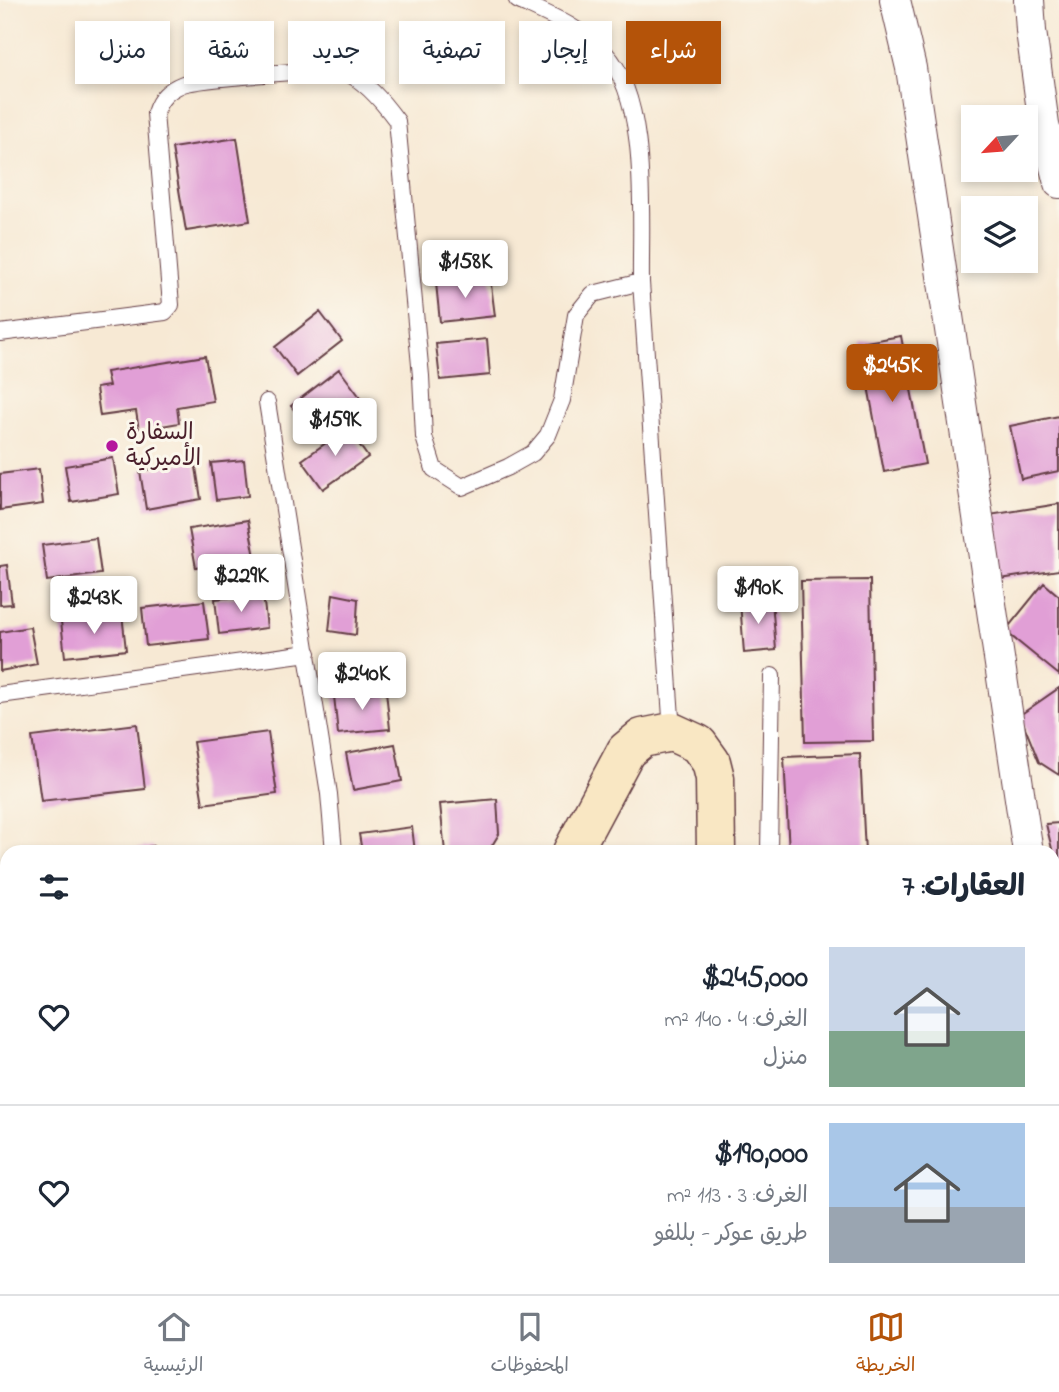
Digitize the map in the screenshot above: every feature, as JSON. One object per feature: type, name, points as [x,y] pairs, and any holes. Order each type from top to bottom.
[{"type":"street","points":[[895,0],[911,68],[1027,845]]},
{"type":"street","points":[[1029,0],[1044,125],[1059,183]]},
{"type":"street","points":[[576,845],[626,751],[642,738],[672,732],[698,744],[710,762],[715,778],[716,845]]},
{"type":"lane","points":[[517,0],[578,31],[606,53],[625,82],[637,132],[641,282],[672,732]]},
{"type":"lane","points":[[0,333],[165,312],[171,305],[155,113],[160,99],[184,83],[289,72],[341,69],[364,84],[383,102],[397,121],[421,376],[424,437],[434,469],[463,487],[533,453],[548,435],[562,400],[576,315],[593,294],[641,282]]},
{"type":"lane","points":[[267,402],[329,794],[333,845]]},
{"type":"lane","points":[[0,695],[307,653]]},
{"type":"lane","points":[[769,845],[772,676]]},
{"type":"building","points":[[237,138],[250,221],[186,231],[172,148]]},
{"type":"building","points":[[490,277],[495,316],[440,322],[436,283]]},
{"type":"building","points":[[320,312],[342,341],[297,376],[275,347]]},
{"type":"building","points":[[901,336],[925,464],[884,472],[860,343]]},
{"type":"building","points":[[487,339],[490,375],[440,380],[436,344]]},
{"type":"building","points":[[205,356],[213,401],[177,407],[179,423],[139,430],[136,411],[100,416],[96,388],[109,386],[106,372]]},
{"type":"building","points":[[339,369],[360,397],[312,433],[291,406]]},
{"type":"building","points":[[1059,416],[1059,471],[1021,479],[1010,426]]},
{"type":"building","points":[[347,428],[368,457],[323,489],[302,460]]},
{"type":"building","points":[[113,458],[119,494],[71,502],[65,466]]},
{"type":"building","points":[[244,460],[248,496],[216,500],[211,463]]},
{"type":"building","points":[[195,461],[201,499],[146,509],[140,471]]},
{"type":"building","points":[[39,469],[43,504],[0,510],[0,474]]},
{"type":"building","points":[[1059,504],[1059,570],[994,580],[983,516]]},
{"type":"building","points":[[248,520],[255,557],[196,568],[189,529]]},
{"type":"building","points":[[96,538],[101,574],[47,581],[42,545]]},
{"type":"building","points":[[7,565],[12,604],[0,605],[0,566]]},
{"type":"building","points":[[870,580],[873,741],[805,742],[801,581]]},
{"type":"building","points":[[1044,583],[1059,596],[1059,675],[1005,631]]},
{"type":"building","points":[[263,594],[267,628],[219,634],[215,599]]},
{"type":"building","points":[[333,594],[358,599],[356,635],[329,631]]},
{"type":"building","points":[[772,600],[776,650],[744,653],[740,602]]},
{"type":"building","points":[[204,601],[209,639],[146,646],[142,608]]},
{"type":"building","points":[[122,614],[126,650],[65,657],[61,621]]},
{"type":"building","points":[[30,627],[37,664],[0,671],[0,632]]},
{"type":"building","points":[[1059,688],[1059,775],[1039,762],[1020,715]]},
{"type":"building","points":[[386,691],[390,729],[338,734],[334,696]]},
{"type":"building","points":[[137,724],[145,789],[41,801],[32,737]]},
{"type":"building","points":[[268,732],[277,794],[203,804],[193,742]]},
{"type":"building","points":[[395,744],[402,781],[353,790],[346,753]]},
{"type":"building","points":[[860,754],[865,845],[789,845],[784,757]]},
{"type":"building","points":[[497,799],[499,834],[492,845],[444,845],[440,804]]},
{"type":"building","points":[[1059,823],[1059,845],[1051,845],[1046,824]]},
{"type":"building","points":[[412,827],[414,845],[361,845],[359,834]]},
{"type":"place","name":"السفارة الأميركية","points":[[112,446]]}]
